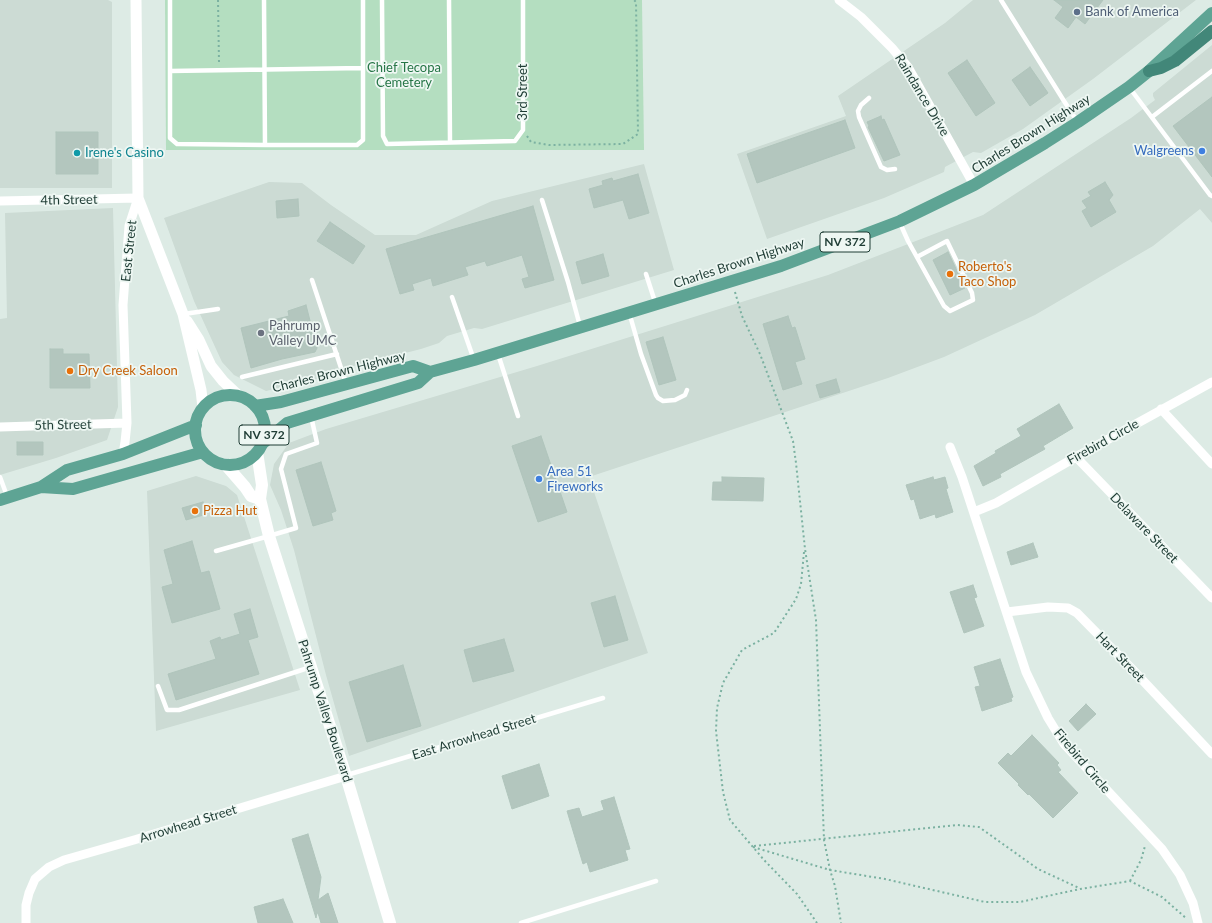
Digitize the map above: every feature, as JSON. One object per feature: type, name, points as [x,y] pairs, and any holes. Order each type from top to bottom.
[{"type":"highway","points":[[1149,71],[1161,68],[1175,61],[1212,31]]},
{"type":"main road","name":"Charles Brown Highway","points":[[259,448],[287,423],[418,383],[430,372],[580,328],[787,264],[900,221],[974,185],[1045,143],[1129,88],[1212,13]]},
{"type":"main road","name":"Charles Brown Highway","points":[[255,406],[281,402],[413,366],[430,372]]},
{"type":"main road","points":[[240,397],[230,395],[211,401],[203,408],[198,416],[195,434],[198,444],[204,452],[210,458],[225,464],[252,496],[260,499]]},
{"type":"main road","name":"NV 372","points":[[225,464],[237,464],[248,460],[259,448],[265,434],[261,414],[248,400],[240,397]]},
{"type":"main road","points":[[4,499],[41,487],[67,470],[123,454],[196,425]]},
{"type":"main road","name":"Pahrump Valley Boulevard","points":[[259,448],[262,485],[260,499],[269,536],[346,776],[390,923]]},
{"type":"main road","points":[[41,487],[73,489],[204,452]]},
{"type":"street","name":"East Street","points":[[123,454],[127,424],[123,304],[129,226],[138,198],[136,0]]},
{"type":"street","name":"Raindance Drive","points":[[839,0],[861,18],[892,48],[908,67],[974,185]]},
{"type":"street","name":"4th Street","points":[[0,201],[138,198]]},
{"type":"street","points":[[138,198],[183,314],[200,385],[203,408]]},
{"type":"street","points":[[183,314],[199,340],[211,366],[223,381],[240,397]]},
{"type":"street","name":"Firebird Circle","points":[[974,512],[996,503],[1161,409],[1212,382]]},
{"type":"street","points":[[1161,409],[1212,464]]},
{"type":"street","name":"5th Street","points":[[0,426],[127,424]]},
{"type":"street","name":"Firebird Circle","points":[[950,447],[974,512],[1026,672],[1048,718],[1064,744],[1162,849],[1180,875],[1192,903],[1198,923]]},
{"type":"street","name":"Delaware Street","points":[[1076,457],[1212,598]]},
{"type":"street","name":"Hart Street","points":[[1007,612],[1048,607],[1068,608],[1077,613],[1212,754]]},
{"type":"street","name":"Arrowhead Street","points":[[26,923],[28,893],[35,879],[49,867],[64,860],[346,776]]},
{"type":"lane","points":[[170,0],[170,138],[176,144],[265,145],[357,145],[363,140],[364,0]]},
{"type":"lane","points":[[264,0],[265,145]]},
{"type":"lane","name":"3rd Street","points":[[382,0],[383,136],[387,144],[514,142],[523,130],[524,0]]},
{"type":"lane","points":[[449,0],[450,142]]},
{"type":"lane","points":[[1001,0],[1078,122]]},
{"type":"lane","points":[[170,71],[363,68]]},
{"type":"lane","points":[[1152,117],[1212,71]]},
{"type":"lane","points":[[1129,88],[1212,196]]},
{"type":"lane","points":[[869,98],[861,104],[858,111],[859,117],[881,167],[887,170],[894,168]]},
{"type":"lane","points":[[542,200],[568,282],[580,328]]},
{"type":"lane","points":[[900,221],[908,241],[944,306],[950,310],[973,300],[972,294],[947,241],[917,256]]},
{"type":"lane","points":[[646,274],[656,304]]},
{"type":"lane","points":[[312,280],[347,384]]},
{"type":"lane","points":[[452,297],[474,360]]},
{"type":"lane","points":[[183,314],[218,309]]},
{"type":"lane","points":[[629,312],[641,354],[658,398],[663,401],[675,400],[685,395],[687,390]]},
{"type":"lane","points":[[497,353],[518,416]]},
{"type":"lane","points":[[242,377],[337,354]]},
{"type":"lane","points":[[216,551],[296,528],[281,469],[286,454],[318,443],[311,416]]},
{"type":"lane","points":[[0,477],[4,499]]},
{"type":"lane","points":[[158,686],[167,710],[179,710],[311,667]]},
{"type":"lane","name":"East Arrowhead Street","points":[[346,776],[603,698]]},
{"type":"lane","points":[[521,923],[656,881]]},
{"type":"path","points":[[218,0],[219,70]]},
{"type":"path","points":[[523,130],[530,142],[548,145],[624,144],[638,134],[636,2],[634,0]]},
{"type":"path","points":[[732,281],[742,316],[760,354],[793,440],[805,549],[816,620],[824,840],[835,886],[841,923]]},
{"type":"path","points":[[805,549],[801,584],[796,598],[774,633],[742,650],[723,683],[717,708],[716,731],[723,792],[730,820],[797,894],[817,923]]},
{"type":"path","points":[[753,846],[824,840],[957,825],[979,827],[1038,869],[1080,889]]},
{"type":"path","points":[[1130,881],[1141,860],[1148,834]]},
{"type":"path","points":[[753,846],[830,870],[885,879],[985,902],[1020,902],[1080,889],[1130,881],[1162,897],[1190,923]]},
{"type":"shaded area","points":[[0,0],[108,0],[112,2],[112,188],[0,188]]},
{"type":"shaded area","points":[[973,0],[1196,0],[1093,79],[1023,129],[981,153],[973,152],[945,167],[944,172],[884,198],[767,239],[737,154],[846,116],[838,96],[945,23]]},
{"type":"shaded area","points":[[1212,45],[1212,223],[1200,209],[1153,246],[1035,315],[944,357],[888,378],[589,477],[648,653],[349,756],[326,675],[294,550],[281,510],[270,485],[274,464],[289,443],[326,429],[537,366],[828,275],[983,215],[1131,118],[1155,100],[1153,93]]},
{"type":"shaded area","points":[[644,164],[674,270],[482,329],[474,328],[447,336],[439,343],[421,349],[350,367],[314,380],[266,391],[234,375],[222,362],[194,301],[164,218],[269,182],[302,183],[375,235],[416,235],[492,201]]},
{"type":"shaded area","points":[[113,208],[118,407],[107,440],[56,458],[0,475],[0,319],[7,318],[5,213]]},
{"type":"shaded area","points":[[196,476],[226,486],[237,495],[300,690],[156,731],[147,491]]},
{"type":"green space","name":"Chief Tecopa Cemetery","points":[[165,0],[642,0],[644,150],[166,150]]},
{"type":"building","name":"Bank of America","points":[[1054,0],[1103,0],[1085,24],[1076,17],[1068,28],[1055,18],[1063,7]]},
{"type":"building","points":[[967,60],[995,103],[976,116],[948,73]]},
{"type":"building","points":[[1030,67],[1048,93],[1030,106],[1012,80]]},
{"type":"building","name":"Walgreens","points":[[1212,97],[1212,177],[1173,126]]},
{"type":"building","points":[[881,116],[882,120],[884,119],[900,155],[884,161],[867,122]]},
{"type":"building","points":[[845,120],[855,148],[757,183],[747,154]]},
{"type":"building","name":"Irene's Casino","points":[[56,132],[98,132],[98,174],[56,174]]},
{"type":"building","points":[[638,174],[649,213],[629,219],[623,200],[594,208],[589,189],[603,185],[602,181],[612,178],[613,181]]},
{"type":"building","points":[[1105,182],[1113,195],[1109,200],[1116,212],[1091,227],[1082,211],[1087,208],[1082,201],[1091,196],[1088,192]]},
{"type":"building","points":[[298,199],[299,216],[277,218],[276,201]]},
{"type":"building","points":[[533,206],[554,280],[525,288],[522,279],[529,277],[522,255],[487,266],[485,261],[465,267],[468,275],[433,286],[431,278],[412,284],[414,290],[400,294],[386,249]]},
{"type":"building","points":[[330,222],[365,246],[353,264],[317,241]]},
{"type":"building","name":"Roberto's Taco Shop","points":[[948,252],[965,288],[950,295],[933,260]]},
{"type":"building","points":[[603,254],[609,276],[582,284],[576,262]]},
{"type":"building","name":"Pahrump Valley UMC","points":[[306,305],[317,348],[315,352],[282,359],[251,368],[241,328],[289,316],[288,311]]},
{"type":"building","points":[[788,316],[792,328],[795,327],[805,359],[795,362],[802,384],[783,390],[763,324]]},
{"type":"building","points":[[663,337],[676,380],[659,385],[646,342]]},
{"type":"building","name":"Dry Creek Saloon","points":[[50,349],[63,349],[63,354],[89,354],[90,388],[50,388]]},
{"type":"building","points":[[836,379],[840,392],[820,398],[816,385]]},
{"type":"building","points":[[1059,404],[1073,428],[1043,446],[1045,449],[1000,474],[1001,477],[983,486],[974,466],[996,453],[995,451],[1021,436],[1017,429]]},
{"type":"building","name":"Area 51 Fireworks","points":[[541,436],[567,512],[538,522],[512,446]]},
{"type":"building","points":[[17,442],[43,442],[43,455],[17,455]]},
{"type":"building","points":[[321,462],[336,511],[331,513],[333,520],[313,526],[296,470]]},
{"type":"building","points":[[722,477],[764,478],[763,501],[712,500],[713,482],[722,482]]},
{"type":"building","points":[[933,477],[934,480],[945,477],[948,488],[946,489],[953,512],[936,518],[935,514],[920,519],[914,499],[911,500],[906,485]]},
{"type":"building","name":"Pizza Hut","points":[[203,502],[207,514],[186,520],[182,508]]},
{"type":"building","points":[[192,541],[201,573],[209,571],[220,609],[172,623],[162,587],[173,584],[164,550]]},
{"type":"building","points":[[1033,543],[1038,557],[1011,565],[1007,552]]},
{"type":"building","points":[[973,585],[977,597],[974,598],[984,626],[964,633],[950,592]]},
{"type":"building","points":[[615,596],[628,640],[604,647],[591,603]]},
{"type":"building","points":[[250,609],[258,637],[248,640],[259,674],[176,700],[168,674],[216,659],[210,641],[220,637],[221,640],[240,634],[234,614]]},
{"type":"building","points":[[504,639],[514,671],[473,682],[464,650]]},
{"type":"building","points":[[1000,659],[1013,697],[1011,698],[1012,701],[982,711],[975,687],[980,686],[974,667]]},
{"type":"building","points":[[403,665],[421,726],[367,742],[349,682]]},
{"type":"building","points":[[1086,704],[1096,714],[1078,731],[1069,721]]},
{"type":"building","points":[[1032,735],[1059,763],[1057,765],[1061,770],[1058,772],[1078,793],[1053,818],[1018,785],[1019,784],[998,763],[1008,753],[1011,756]]},
{"type":"building","points":[[539,764],[549,796],[512,809],[502,776]]},
{"type":"building","points":[[614,797],[630,849],[625,850],[628,860],[590,872],[587,862],[583,864],[567,811],[579,808],[582,817],[604,810],[601,801]]},
{"type":"building","points":[[308,834],[321,877],[318,900],[328,893],[338,923],[321,923],[317,912],[316,918],[292,839]]},
{"type":"building","points":[[283,899],[293,923],[258,923],[254,907]]},
{"type":"place","name":"Bank of America","points":[[1077,12]]},
{"type":"place","name":"Walgreens","points":[[1202,151]]},
{"type":"place","name":"Irene's Casino","points":[[77,153]]},
{"type":"place","name":"Roberto's Taco Shop","points":[[950,274]]},
{"type":"place","name":"Pahrump Valley UMC","points":[[261,333]]},
{"type":"place","name":"Dry Creek Saloon","points":[[70,371]]},
{"type":"place","name":"Area 51 Fireworks","points":[[539,479]]},
{"type":"place","name":"Pizza Hut","points":[[195,511]]}]
